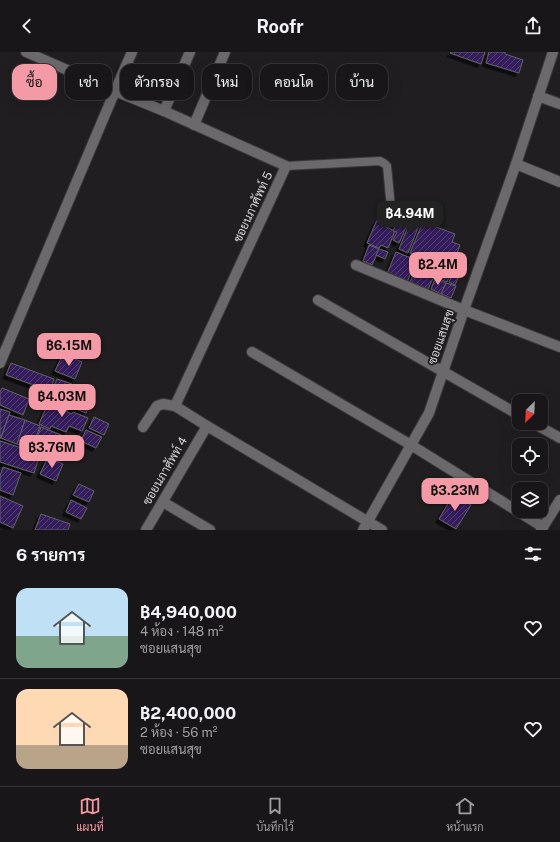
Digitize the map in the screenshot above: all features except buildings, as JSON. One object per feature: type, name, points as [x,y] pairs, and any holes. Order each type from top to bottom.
[{"type":"street","name":"ซอยนภาศัพท์ 5","points":[[26,52],[286,166],[175,406]]},
{"type":"street","points":[[0,363],[2,352],[132,52]]},
{"type":"street","points":[[164,112],[190,52]]},
{"type":"street","points":[[194,125],[225,52]]},
{"type":"street","name":"ซอยแสนสุข","points":[[366,526],[429,413],[516,164],[553,52]]},
{"type":"street","points":[[538,96],[560,104]]},
{"type":"street","points":[[516,164],[560,182]]},
{"type":"street","points":[[356,265],[464,310],[560,347]]},
{"type":"street","points":[[318,300],[512,411]]},
{"type":"street","points":[[252,352],[411,445],[542,528],[560,500]]},
{"type":"street","points":[[143,427],[157,406],[163,404],[175,406],[366,526],[382,530]]},
{"type":"street","name":"ซอยนภาศัพท์ 4","points":[[146,530],[206,426]]},
{"type":"street","points":[[546,430],[560,438]]},
{"type":"street","points":[[163,502],[210,530]]},
{"type":"lane","points":[[286,166],[380,162],[387,166],[391,208],[412,215]]}]
